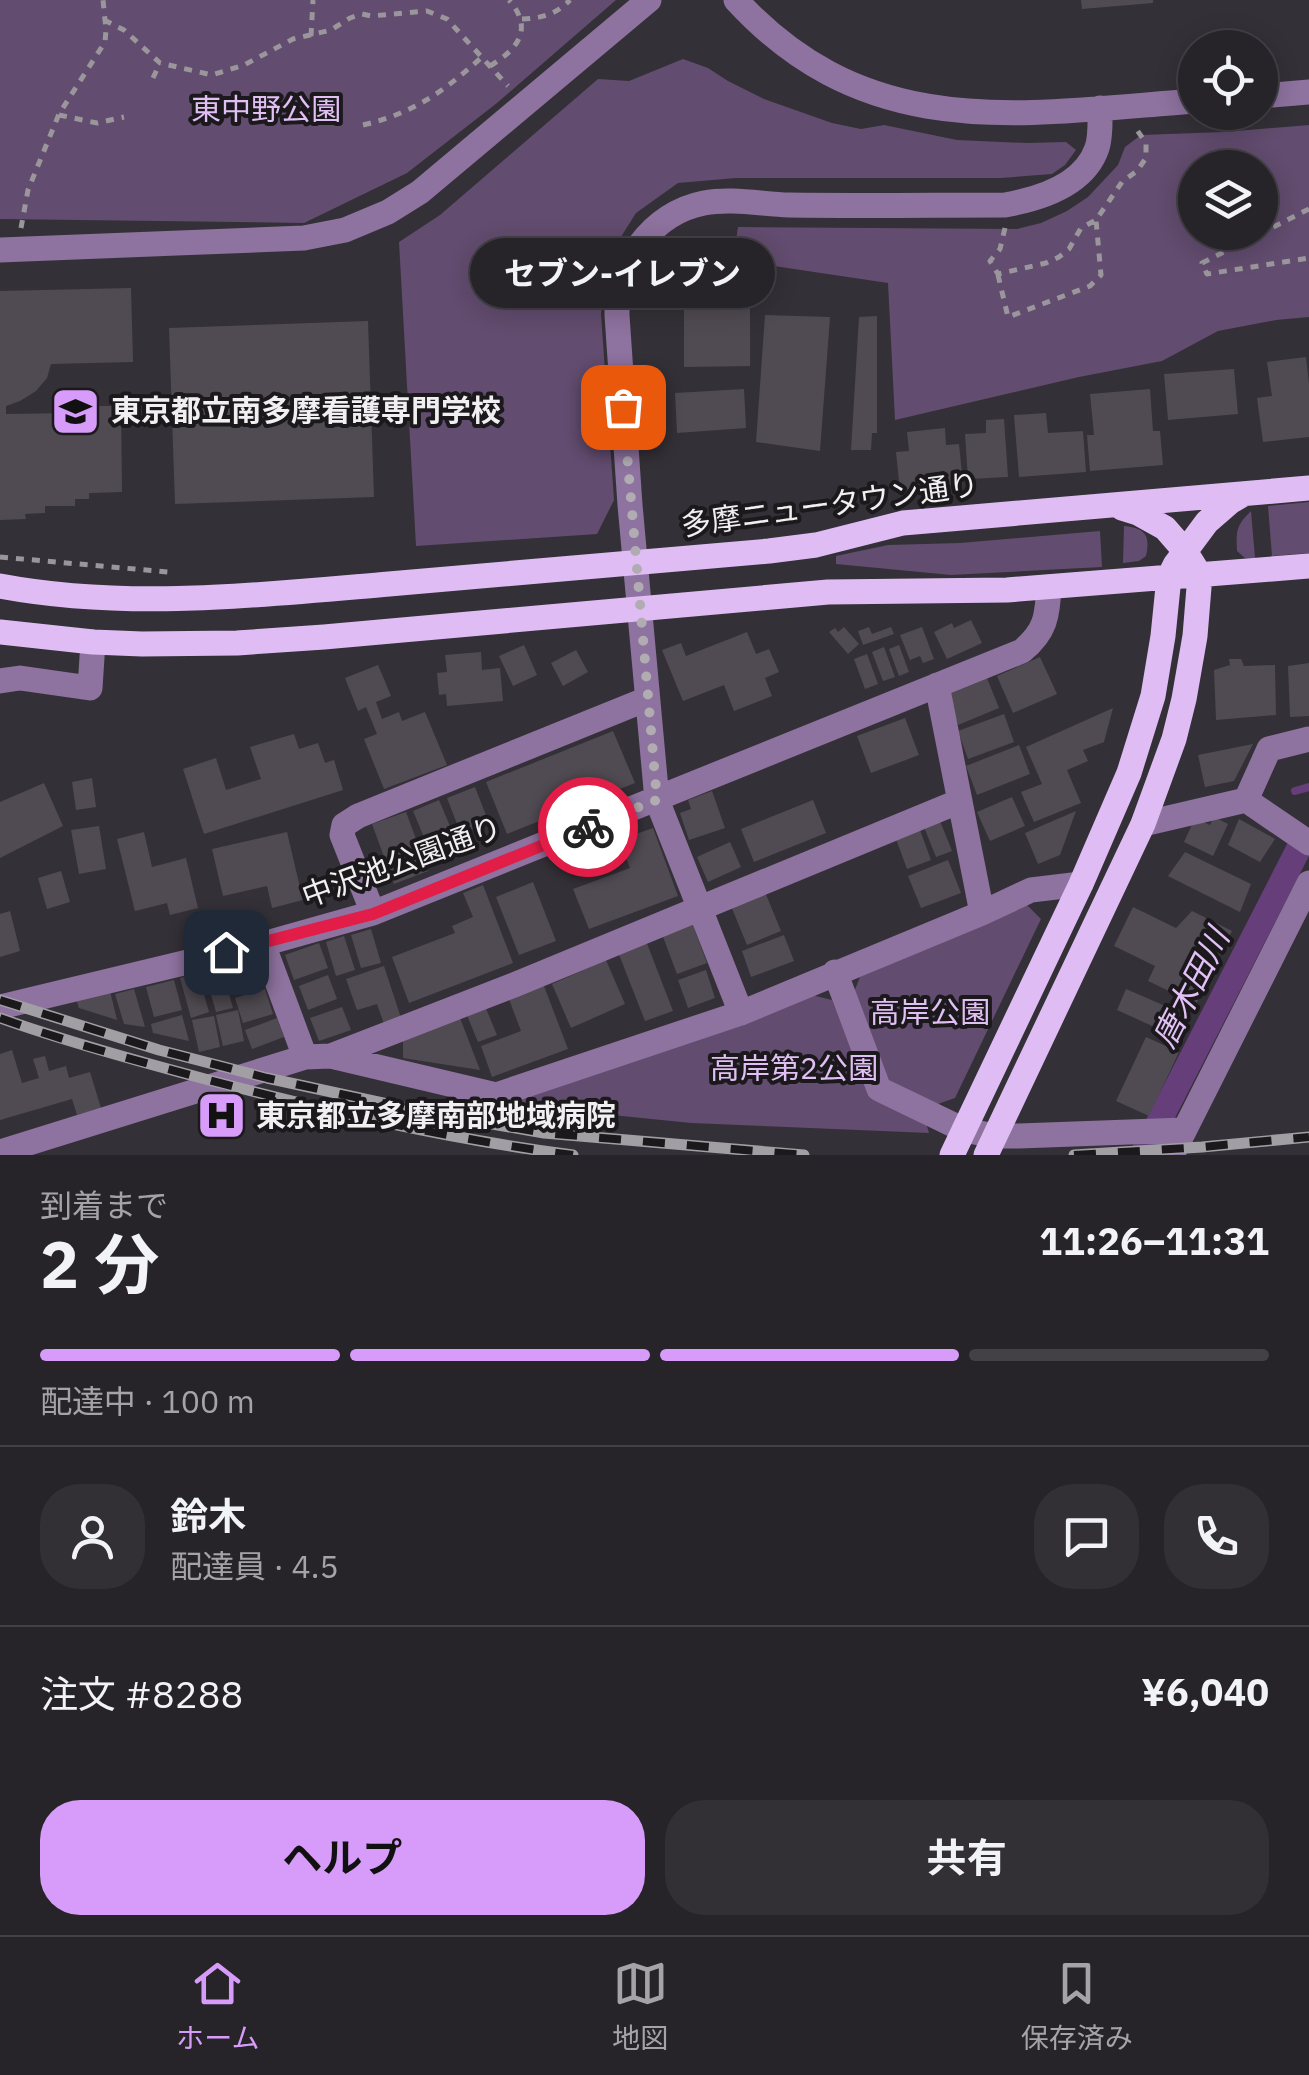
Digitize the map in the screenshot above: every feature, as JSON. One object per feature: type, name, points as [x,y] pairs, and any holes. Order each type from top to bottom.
[{"type":"main road","name":"多摩ニュータウン通り","points":[[0,586],[126,597],[238,596],[816,545],[903,523],[1309,488]]},
{"type":"main road","points":[[952,1155],[1114,814],[1144,729],[1164,636],[1169,577],[1208,522],[1242,494]]},
{"type":"main road","points":[[990,1146],[1143,824],[1184,699],[1200,575],[1166,528],[1114,506]]},
{"type":"main road","points":[[0,632],[93,642],[218,643],[828,592],[1007,590],[1309,566]]},
{"type":"main road","points":[[318,590],[305,603],[304,614],[313,632],[324,637]]},
{"type":"street","points":[[0,250],[304,238],[345,230],[388,212],[420,192],[649,0]]},
{"type":"street","points":[[736,0],[784,46],[814,66],[883,97],[951,110],[999,114],[1178,102]]},
{"type":"street","points":[[1278,95],[1309,92]]},
{"type":"street","points":[[740,1013],[657,800],[635,563],[617,297],[623,272],[647,235],[686,209],[703,203],[1004,206],[1031,200],[1056,191],[1087,165],[1099,140],[1100,108]]},
{"type":"street","name":"中沢池公園通り","points":[[0,1007],[373,914],[1022,651],[1044,625],[1049,587]]},
{"type":"street","points":[[0,681],[20,678],[90,688],[93,642]]},
{"type":"street","points":[[937,685],[982,913]]},
{"type":"street","points":[[373,914],[342,835],[344,825],[647,699]]},
{"type":"street","points":[[1246,800],[1269,749],[1309,739]]},
{"type":"street","points":[[1143,824],[1246,800],[1309,842]]},
{"type":"street","points":[[0,1152],[318,1056],[514,985],[960,801]]},
{"type":"street","points":[[836,972],[880,1089],[990,1146],[1142,1132],[1176,1139],[1309,883]]},
{"type":"street","points":[[318,1056],[496,1095],[740,1013],[1031,890],[1081,884]]},
{"type":"street","points":[[264,944],[318,1056]]},
{"type":"path","points":[[20,231],[28,190],[59,114],[104,42],[103,0]]},
{"type":"path","points":[[311,36],[313,0]]},
{"type":"path","points":[[490,66],[506,56],[522,30],[522,19],[509,0]]},
{"type":"path","points":[[522,19],[544,18],[570,0]]},
{"type":"path","points":[[104,20],[124,30],[160,63],[212,74],[244,65],[293,40],[331,30],[362,14],[427,11],[447,19],[514,92]]},
{"type":"path","points":[[363,125],[414,108],[454,82],[482,56]]},
{"type":"path","points":[[153,78],[160,63]]},
{"type":"path","points":[[59,114],[97,124],[124,117]]},
{"type":"path","points":[[998,274],[1059,257],[1069,250],[1080,228],[1096,220],[1122,182],[1146,158],[1146,142],[1137,130]]},
{"type":"path","points":[[1309,209],[1202,263],[1207,274],[1309,258]]},
{"type":"path","points":[[1005,225],[1000,250],[990,261],[998,274],[1008,317],[1090,286],[1101,275],[1096,220]]},
{"type":"path","points":[[0,556],[176,572]]},
{"type":"green space","name":"東中野公園","points":[[0,0],[616,0],[497,103],[407,173],[304,223],[0,219]]},
{"type":"green space","points":[[683,59],[764,99],[832,123],[861,129],[884,125],[957,140],[1066,142],[1076,150],[1052,174],[1001,178],[736,178],[678,183],[636,213],[607,259],[601,314],[614,500],[597,534],[416,546],[399,242],[440,215],[598,79],[629,81]]},
{"type":"green space","points":[[1309,125],[1309,317],[1218,331],[1162,361],[895,420],[888,283],[733,260],[738,227],[1017,229],[1041,223],[1088,197],[1118,165],[1125,147],[1141,135],[1278,130]]},
{"type":"green space","points":[[1309,502],[1309,553],[1272,556],[1268,506]]},
{"type":"green space","points":[[1251,511],[1255,558],[1245,558],[1237,551],[1237,533]]},
{"type":"green space","points":[[1124,526],[1137,528],[1147,537],[1146,556],[1139,561],[1123,563]]},
{"type":"green space","points":[[1100,531],[1102,567],[951,575],[836,564],[836,556],[888,545]]},
{"type":"green space","name":"高岸公園","points":[[1027,905],[1041,919],[955,1098],[935,1105],[889,1080],[854,992],[860,977]]},
{"type":"green space","name":"高岸第2公園","points":[[812,995],[832,1000],[871,1099],[926,1123],[929,1133],[691,1123],[503,1104]]},
{"type":"building","points":[[1081,0],[1153,0],[1153,3],[1082,9]]},
{"type":"building","points":[[131,288],[133,362],[51,364],[47,378],[36,391],[6,406],[6,414],[70,413],[69,406],[121,406],[122,492],[89,493],[89,499],[75,499],[75,506],[45,506],[45,513],[25,514],[26,519],[0,520],[0,291]]},
{"type":"building","points":[[684,306],[750,306],[750,366],[684,367]]},
{"type":"building","points":[[765,315],[830,317],[820,451],[756,442]]},
{"type":"building","points":[[877,316],[877,433],[872,433],[871,450],[851,450],[859,317]]},
{"type":"building","points":[[368,321],[374,497],[175,504],[169,328]]},
{"type":"building","points":[[1306,357],[1309,437],[1263,442],[1257,398],[1272,396],[1267,362]]},
{"type":"building","points":[[1234,369],[1238,414],[1168,420],[1164,374]]},
{"type":"building","points":[[744,389],[746,428],[677,433],[675,393]]},
{"type":"building","points":[[1150,389],[1153,431],[1160,431],[1163,465],[1090,471],[1087,435],[1094,435],[1090,394]]},
{"type":"building","points":[[1046,413],[1048,433],[1083,431],[1086,472],[1019,477],[1014,415]]},
{"type":"building","points":[[1004,419],[1008,477],[968,479],[965,434],[986,433],[986,420]]},
{"type":"building","points":[[945,428],[946,445],[959,444],[963,484],[900,490],[896,452],[909,451],[907,432]]},
{"type":"building","points":[[971,620],[982,643],[947,659],[934,632],[952,623],[954,628]]},
{"type":"building","points":[[844,627],[859,644],[848,654],[829,632]]},
{"type":"building","points":[[869,627],[872,634],[891,627],[894,634],[863,645],[858,631]]},
{"type":"building","points":[[922,627],[934,659],[923,663],[920,656],[910,660],[900,635]]},
{"type":"building","points":[[747,632],[756,654],[769,649],[779,672],[765,678],[772,696],[734,711],[724,685],[683,701],[662,650],[681,643],[686,656]]},
{"type":"building","points":[[524,645],[537,675],[513,686],[499,656]]},
{"type":"building","points":[[899,645],[909,672],[899,676],[889,649]]},
{"type":"building","points":[[884,647],[895,677],[883,681],[872,652]]},
{"type":"building","points":[[576,650],[588,672],[563,686],[551,663]]},
{"type":"building","points":[[481,652],[482,670],[500,668],[503,701],[447,706],[446,694],[439,695],[437,673],[447,672],[445,655]]},
{"type":"building","points":[[867,654],[878,684],[865,689],[854,659]]},
{"type":"building","points":[[1040,657],[1057,694],[1013,713],[997,676]]},
{"type":"building","points":[[1229,659],[1241,659],[1244,666],[1275,665],[1276,715],[1216,720],[1214,670],[1230,665]]},
{"type":"building","points":[[1309,663],[1309,716],[1290,717],[1288,666]]},
{"type":"building","points":[[378,665],[391,696],[376,702],[382,719],[399,712],[402,721],[425,712],[447,765],[384,789],[364,739],[377,734],[366,707],[358,711],[345,678]]},
{"type":"building","points":[[987,678],[999,708],[958,725],[946,694]]},
{"type":"building","points":[[1113,708],[1104,742],[1083,750],[1088,761],[1067,770],[1081,803],[1034,822],[1021,792],[1042,784],[1026,747]]},
{"type":"building","points":[[1004,714],[1014,742],[968,759],[958,731]]},
{"type":"building","points":[[905,718],[919,755],[871,773],[857,736]]},
{"type":"building","points":[[613,731],[635,783],[507,834],[486,782]]},
{"type":"building","points":[[294,734],[299,749],[318,743],[325,763],[334,760],[343,790],[204,834],[183,769],[216,758],[226,790],[261,779],[250,747]]},
{"type":"building","points":[[1253,744],[1234,781],[1205,787],[1198,755]]},
{"type":"building","points":[[1019,745],[1030,774],[977,795],[966,766]]},
{"type":"building","points":[[92,778],[96,807],[76,810],[72,782]]},
{"type":"building","points":[[44,783],[63,826],[0,858],[0,802]]},
{"type":"building","points":[[475,787],[489,823],[461,834],[447,798]]},
{"type":"building","points":[[712,791],[725,828],[689,840],[680,813],[691,809],[688,800]]},
{"type":"building","points":[[1012,797],[1025,826],[990,841],[977,812]]},
{"type":"building","points":[[439,800],[455,838],[429,849],[413,811]]},
{"type":"building","points":[[813,800],[826,833],[754,862],[741,829]]},
{"type":"building","points":[[1076,811],[1060,855],[1038,864],[1025,833]]},
{"type":"building","points":[[406,812],[428,871],[394,884],[372,824]]},
{"type":"building","points":[[1214,817],[1228,824],[1213,856],[1184,842],[1195,818],[1210,825]]},
{"type":"building","points":[[1239,819],[1275,839],[1260,862],[1228,845]]},
{"type":"building","points":[[940,821],[952,851],[936,857],[924,827]]},
{"type":"building","points":[[99,826],[106,869],[79,874],[71,830]]},
{"type":"building","points":[[653,828],[678,896],[589,929],[573,889],[630,868],[619,840]]},
{"type":"building","points":[[920,830],[931,860],[907,869],[896,839]]},
{"type":"building","points":[[144,832],[152,867],[186,858],[198,908],[170,915],[167,903],[135,911],[117,839]]},
{"type":"building","points":[[287,832],[303,900],[272,908],[267,886],[223,896],[212,849]]},
{"type":"building","points":[[730,842],[741,867],[708,882],[697,857]]},
{"type":"building","points":[[1185,852],[1251,884],[1240,912],[1168,876]]},
{"type":"building","points":[[948,860],[961,893],[921,908],[908,876]]},
{"type":"building","points":[[61,871],[70,902],[47,909],[38,878]]},
{"type":"building","points":[[533,882],[556,941],[519,955],[496,897]]},
{"type":"building","points":[[483,885],[513,963],[409,1003],[392,957],[455,933],[452,926],[473,917],[463,893]]},
{"type":"building","points":[[765,892],[781,931],[747,945],[731,906]]},
{"type":"building","points":[[1133,907],[1176,928],[1192,911],[1232,931],[1196,1004],[1148,981],[1155,966],[1114,946]]},
{"type":"building","points":[[10,911],[20,951],[0,957],[0,914]]},
{"type":"building","points":[[692,923],[707,963],[677,974],[662,934]]},
{"type":"building","points":[[371,929],[381,963],[361,968],[351,935]]},
{"type":"building","points":[[784,935],[794,961],[751,977],[742,951]]},
{"type":"building","points":[[344,936],[355,970],[336,976],[326,942]]},
{"type":"building","points":[[646,941],[673,1011],[645,1021],[618,952]]},
{"type":"building","points":[[319,943],[328,968],[294,980],[285,955]]},
{"type":"building","points":[[241,960],[243,966],[253,963],[259,987],[236,993],[228,963]]},
{"type":"building","points":[[606,960],[625,1004],[571,1028],[552,984]]},
{"type":"building","points":[[221,966],[233,1008],[216,1012],[204,970]]},
{"type":"building","points":[[384,966],[401,1018],[384,1024],[377,1004],[357,1010],[346,979]]},
{"type":"building","points":[[706,970],[715,998],[688,1008],[678,980]]},
{"type":"building","points":[[198,973],[209,1012],[191,1018],[180,978]]},
{"type":"building","points":[[328,975],[337,999],[308,1010],[299,986]]},
{"type":"building","points":[[174,980],[182,1010],[154,1017],[146,987]]},
{"type":"building","points":[[544,986],[568,1049],[492,1077],[481,1046],[521,1031],[509,999]]},
{"type":"building","points":[[134,989],[145,1027],[124,1024],[115,994]]},
{"type":"building","points":[[265,989],[273,1014],[243,1023],[235,998]]},
{"type":"building","points":[[1126,989],[1170,1008],[1161,1030],[1117,1010]]},
{"type":"building","points":[[110,991],[117,1020],[79,1008],[76,999]]},
{"type":"building","points":[[485,1006],[497,1035],[478,1042],[466,1013]]},
{"type":"building","points":[[342,1007],[351,1030],[319,1041],[310,1018]]},
{"type":"building","points":[[238,1010],[244,1041],[223,1046],[216,1015]]},
{"type":"building","points":[[182,1015],[189,1041],[153,1033],[151,1024]]},
{"type":"building","points":[[214,1016],[220,1047],[199,1052],[192,1020]]},
{"type":"building","points":[[277,1018],[284,1037],[252,1049],[245,1030]]},
{"type":"building","points":[[460,1018],[480,1070],[403,1058],[403,1041]]},
{"type":"building","points":[[1146,1037],[1179,1052],[1149,1116],[1116,1101]]},
{"type":"building","points":[[12,1050],[22,1083],[39,1078],[33,1059],[45,1056],[49,1071],[66,1066],[69,1078],[90,1072],[101,1108],[77,1115],[72,1099],[0,1120],[0,1054]]},
{"type":"waterway","points":[[1295,791],[1309,787]]},
{"type":"waterway","name":"唐木田川","points":[[1142,1155],[1298,850]]},
{"type":"railway","points":[[0,1000],[159,1050],[429,1113],[544,1133],[804,1155]]},
{"type":"railway","points":[[0,1018],[128,1058],[296,1102],[434,1132],[573,1155]]},
{"type":"railway","points":[[1074,1155],[1309,1137]]},
{"type":"way so far","points":[[588,827],[657,800],[623,407]]},
{"type":"place","name":"セブン-イレブン","points":[[623,407]]},
{"type":"place","name":"東京都立南多摩看護専門学校","points":[[76,411]]},
{"type":"place","name":"東京都立多摩南部地域病院","points":[[221,1116]]},
{"type":"route","points":[[226,952],[373,914],[588,827]]}]
